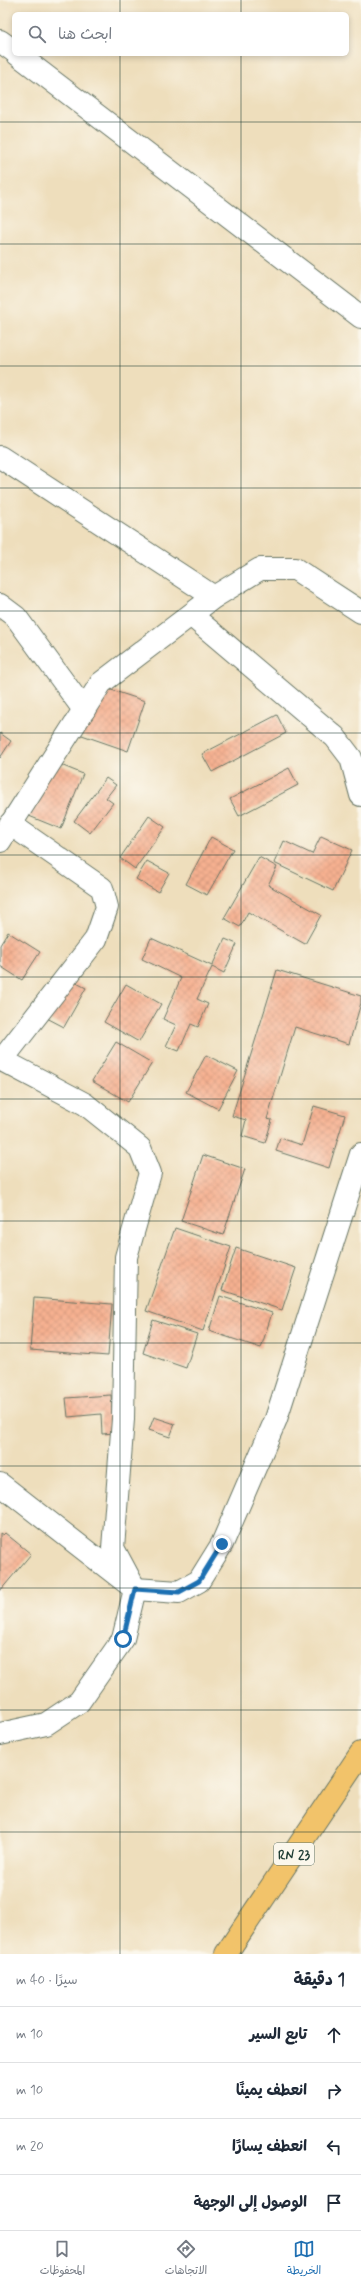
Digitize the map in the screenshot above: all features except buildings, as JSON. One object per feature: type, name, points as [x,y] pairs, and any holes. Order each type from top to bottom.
[{"type":"main road","name":"RN 23","points":[[226,1954],[361,1753]]},
{"type":"street","points":[[0,41],[12,50]]},
{"type":"street","points":[[20,56],[361,317]]},
{"type":"street","points":[[0,458],[214,597]]},
{"type":"street","points":[[0,1734],[46,1724],[79,1702],[123,1639],[135,1589],[113,1548],[122,1419],[126,1257],[150,1173],[140,1148],[84,1104],[1,1060],[96,939],[107,907],[102,888],[5,832],[101,683],[214,597],[260,569],[295,569],[361,612]]},
{"type":"street","points":[[0,605],[16,617],[84,710]]},
{"type":"street","points":[[191,615],[335,737],[351,758],[361,795]]},
{"type":"street","points":[[0,1484],[135,1589],[179,1592],[199,1581],[222,1544],[276,1419],[361,1154]]},
{"type":"route","points":[[123,1639],[135,1589],[179,1592],[199,1581],[222,1544]]}]
